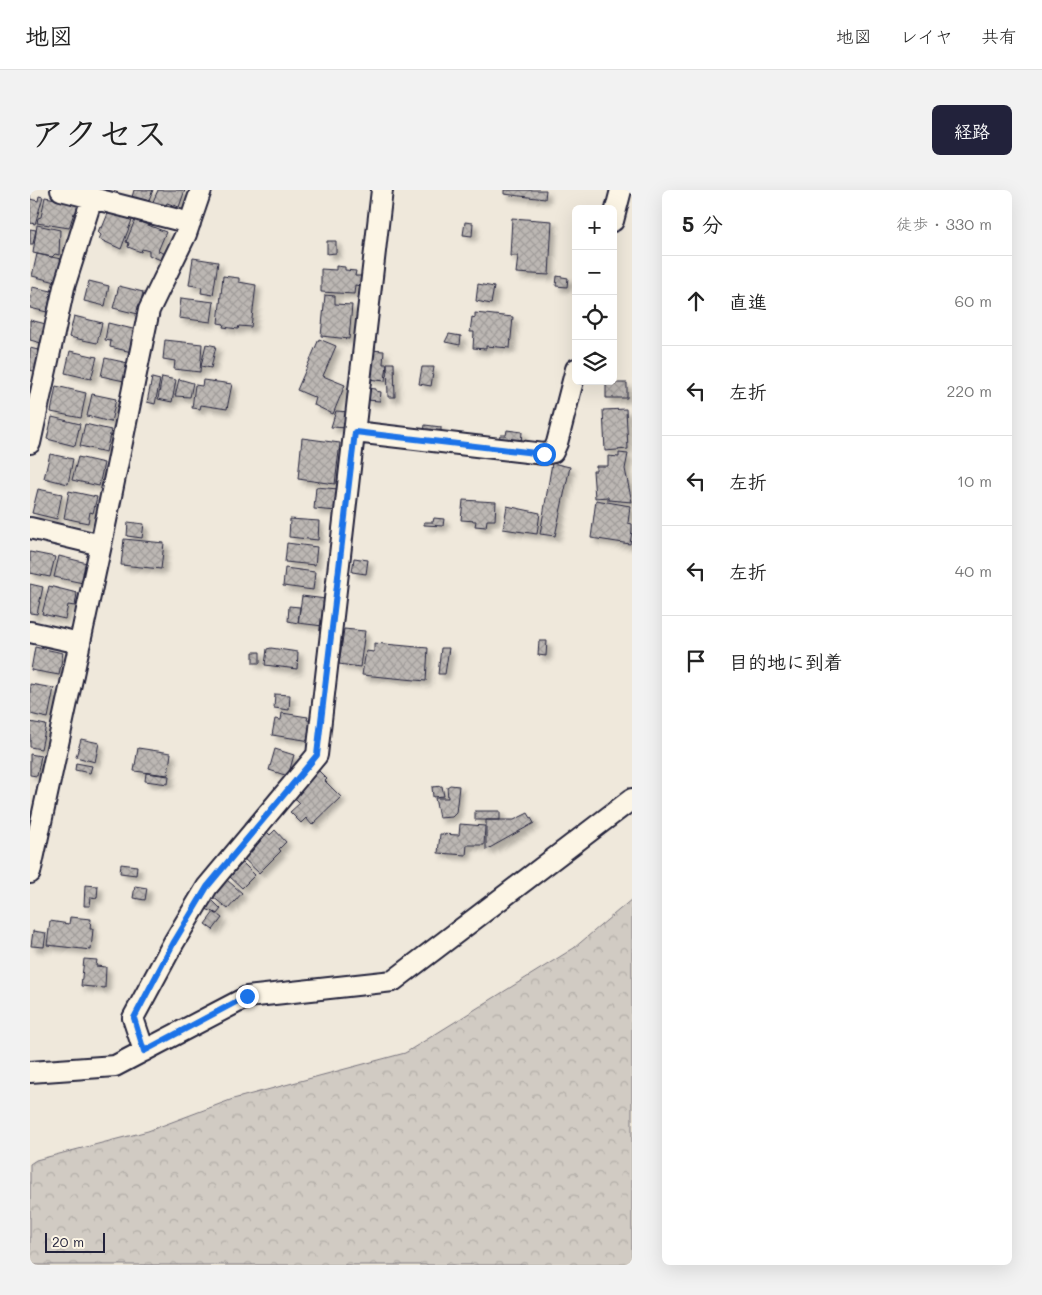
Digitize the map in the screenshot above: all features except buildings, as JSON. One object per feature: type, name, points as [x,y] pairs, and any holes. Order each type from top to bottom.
[{"type":"street","points":[[61,190],[190,223]]},
{"type":"street","points":[[30,873],[101,546],[148,310],[190,223],[202,190]]},
{"type":"street","points":[[144,1051],[134,1018],[174,942],[207,887],[317,755],[382,190]]},
{"type":"street","points":[[617,206],[621,190]]},
{"type":"street","points":[[31,432],[64,287],[92,198]]},
{"type":"street","points":[[355,432],[544,454],[553,452],[557,443],[572,385]]},
{"type":"street","points":[[30,528],[101,546]]},
{"type":"street","points":[[30,632],[80,643]]},
{"type":"street","points":[[30,1072],[115,1066],[247,996],[393,980],[632,799]]},
{"type":"green space","points":[[632,899],[632,1265],[30,1265],[30,1164],[36,1160],[148,1131],[233,1099],[405,1053],[574,948]]},
{"type":"route","points":[[247,996],[144,1051],[134,1018],[174,942],[207,887],[317,755],[355,432],[544,454]]}]
